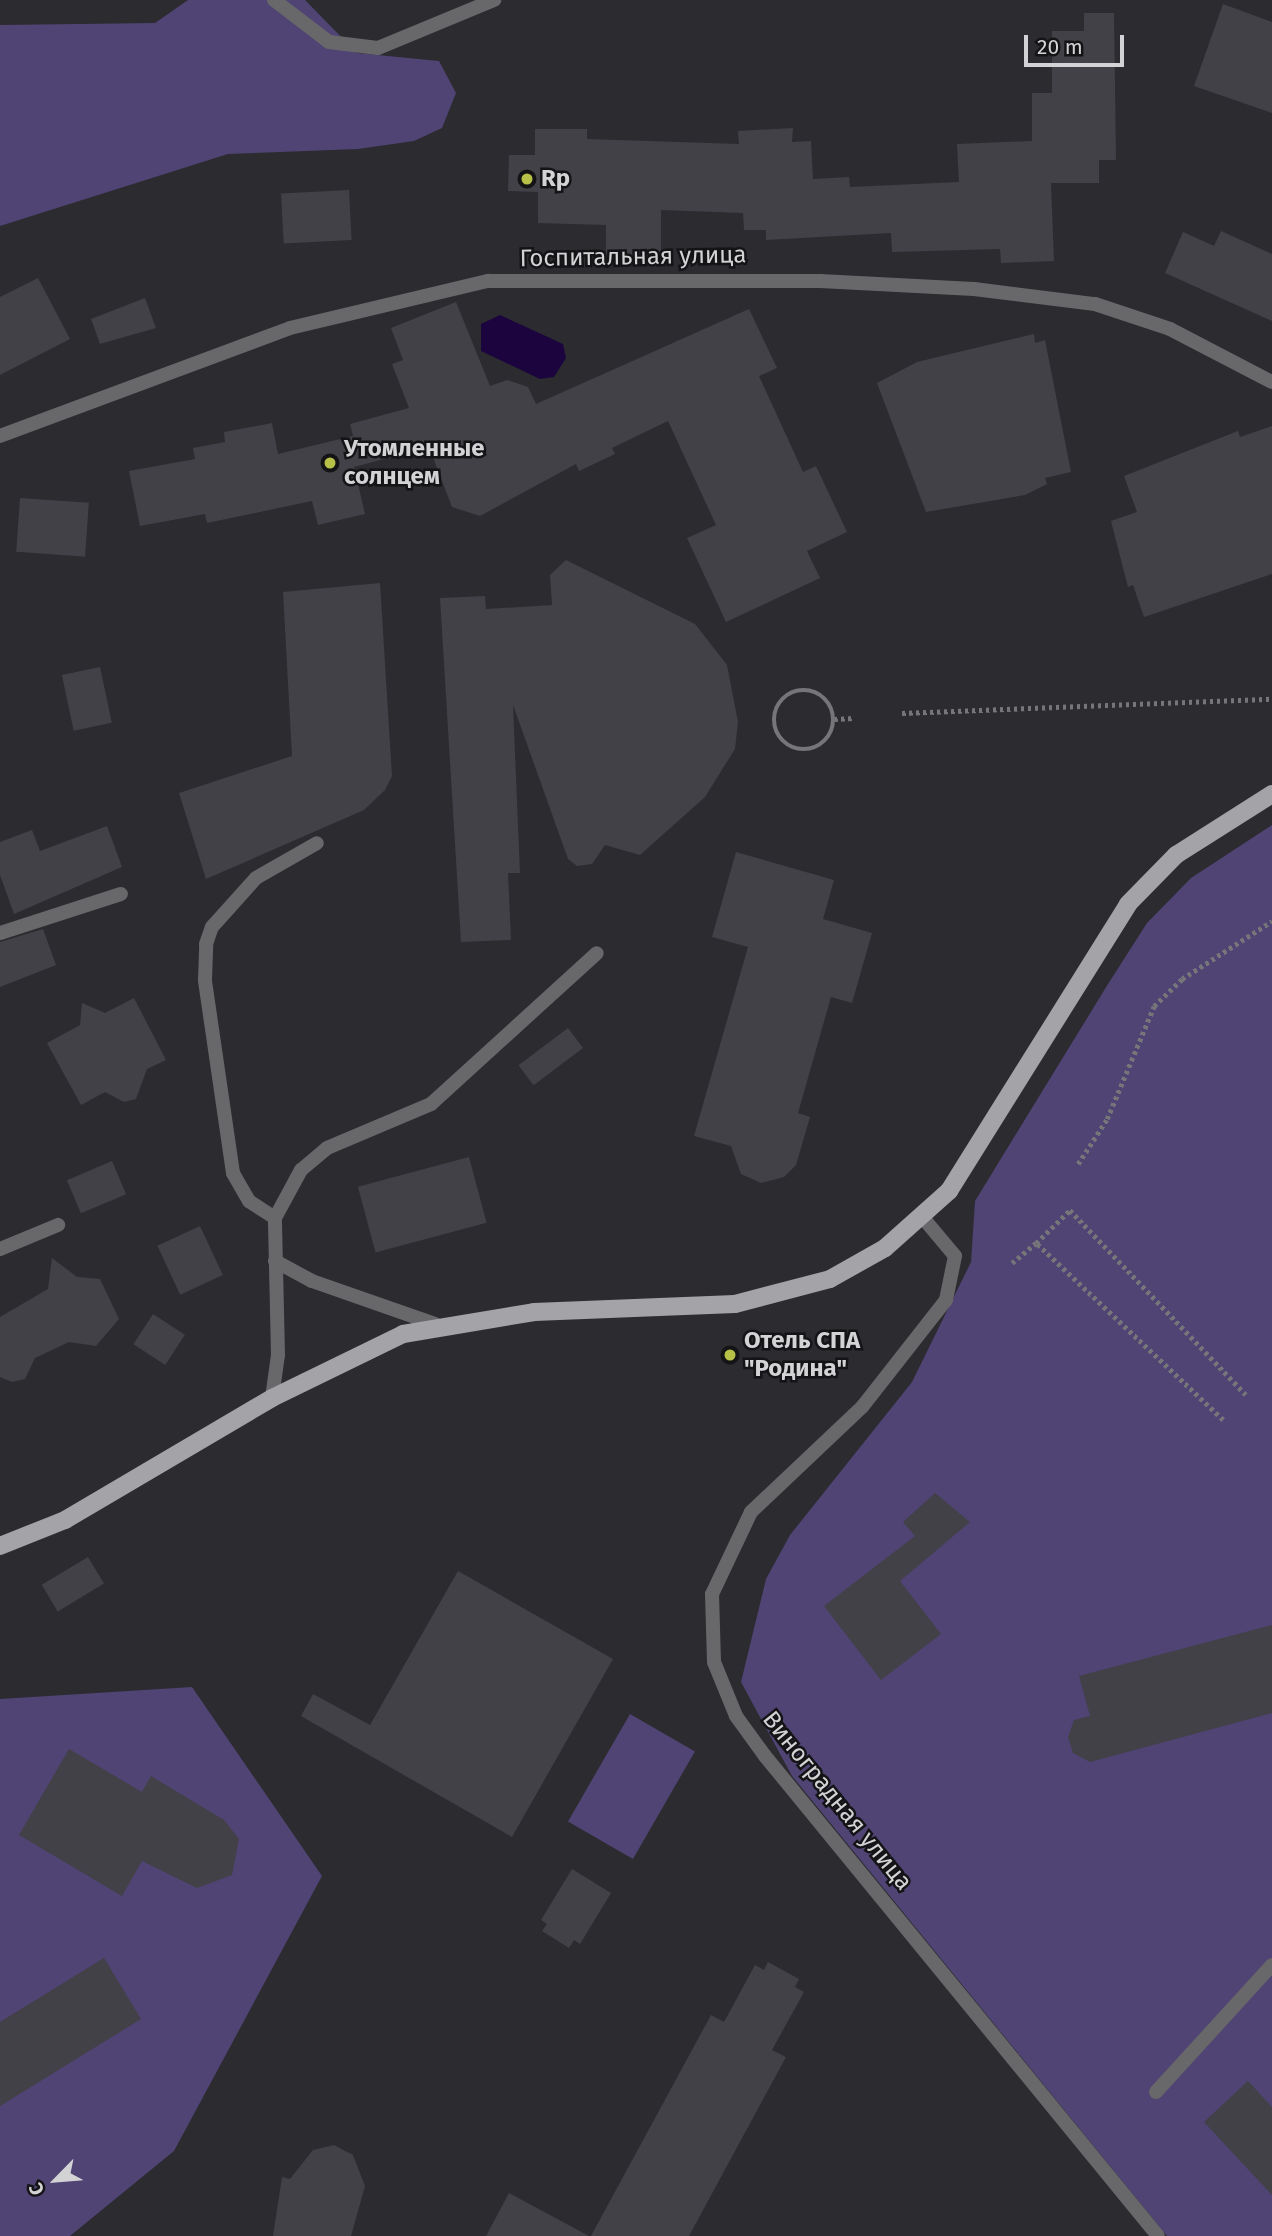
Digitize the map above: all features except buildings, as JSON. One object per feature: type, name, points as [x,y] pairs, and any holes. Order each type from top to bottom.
[{"type":"main road","points":[[0,1546],[65,1520],[272,1398],[435,1324],[774,1297],[830,1279],[924,1219],[1010,1102],[1128,904],[1176,855],[1272,794]]},
{"type":"street","points":[[274,0],[329,42],[378,48],[494,0]]},
{"type":"street","name":"Госпитальная улица","points":[[0,436],[290,328],[488,281],[820,281],[974,289],[1096,304],[1170,329],[1272,382]]},
{"type":"street","points":[[275,1218],[249,1201],[233,1173],[205,980],[206,944],[212,927],[256,878],[317,844]]},
{"type":"street","points":[[0,933],[121,894]]},
{"type":"street","points":[[272,1398],[278,1355],[275,1218],[301,1170],[327,1148],[431,1104],[597,953]]},
{"type":"street","name":"Виноградная улица","points":[[924,1219],[955,1256],[946,1300],[862,1407],[751,1513],[712,1594],[714,1662],[736,1716],[765,1756],[1158,2236]]},
{"type":"street","points":[[0,1249],[58,1225]]},
{"type":"street","points":[[275,1261],[312,1281],[435,1324]]},
{"type":"street","points":[[1156,2092],[1272,1965]]},
{"type":"path","points":[[808,689],[826,700],[834,719],[822,744],[804,751],[786,746],[773,721],[779,701],[808,689]]},
{"type":"path","points":[[902,713],[1272,699]]},
{"type":"path","points":[[834,719],[854,718]]},
{"type":"path","points":[[1078,1164],[1107,1119],[1154,1006],[1182,979],[1272,921]]},
{"type":"path","points":[[1012,1263],[1070,1210],[1246,1395]]},
{"type":"path","points":[[1036,1243],[1223,1420]]},
{"type":"shaded area","points":[[188,0],[305,0],[357,53],[439,61],[456,93],[442,128],[414,141],[358,149],[228,154],[0,226],[0,25],[155,23]]},
{"type":"shaded area","points":[[500,315],[563,344],[566,358],[554,377],[540,379],[481,351],[481,324]]},
{"type":"shaded area","points":[[1272,825],[1272,2236],[1167,2236],[792,1776],[741,1682],[766,1579],[790,1535],[912,1382],[971,1262],[975,1201],[1108,984],[1147,923],[1191,878]]},
{"type":"shaded area","points":[[192,1687],[322,1876],[174,2151],[70,2236],[0,2236],[0,1699]]},
{"type":"shaded area","points":[[630,1714],[695,1752],[633,1859],[568,1821]]},
{"type":"place","name":"Rp","points":[[527,179]]},
{"type":"place","name":"Утомленные солнцем","points":[[330,463]]},
{"type":"place","name":"Отель СПА \"Родина\"","points":[[730,1355]]}]
